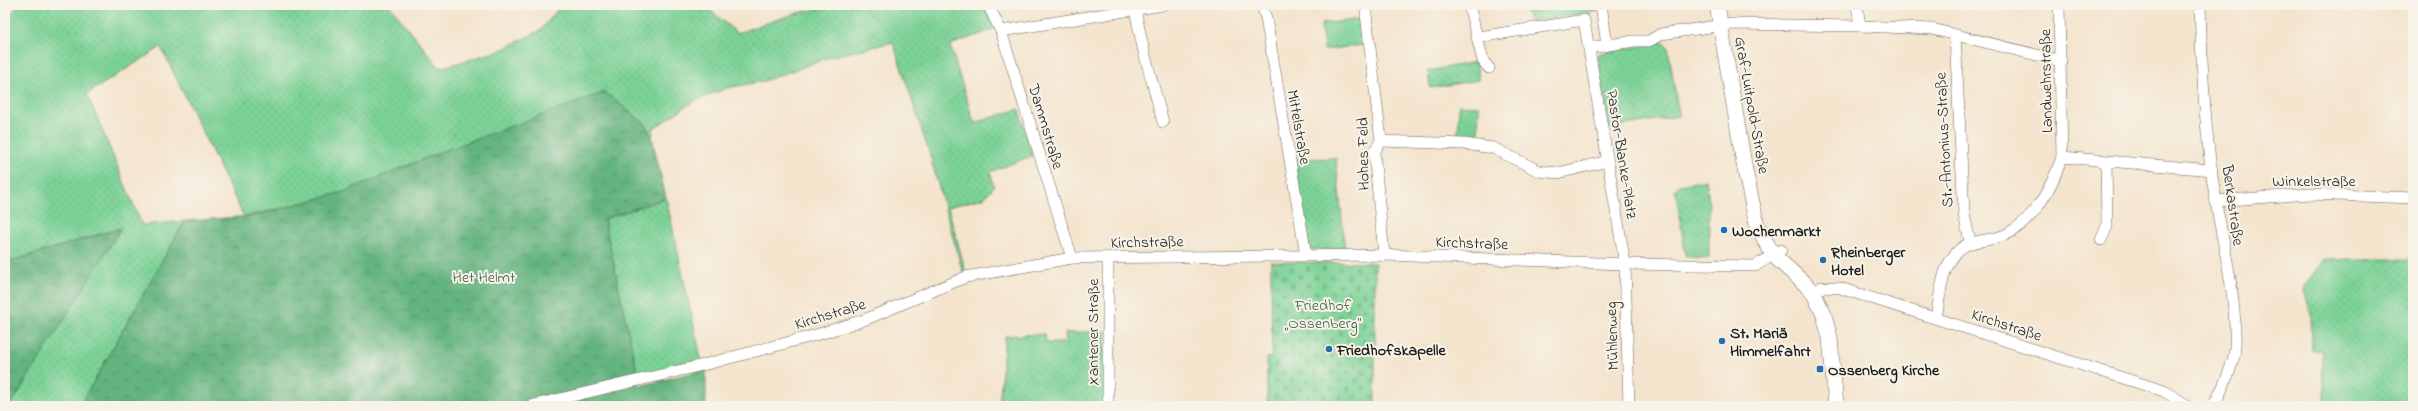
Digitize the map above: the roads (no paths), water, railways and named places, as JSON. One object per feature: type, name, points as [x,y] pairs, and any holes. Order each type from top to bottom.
[{"type":"street","name":"Dammstraße","points":[[988,5],[1001,31],[1072,258]]},
{"type":"street","points":[[1001,31],[1162,5]]},
{"type":"street","name":"Mittelstraße","points":[[1262,5],[1266,18],[1306,255]]},
{"type":"street","name":"Hohes Feld","points":[[1368,5],[1366,14],[1381,141],[1374,152],[1384,255]]},
{"type":"street","points":[[1469,5],[1479,36],[1484,61],[1489,68]]},
{"type":"street","points":[[1601,5],[1607,45]]},
{"type":"street","name":"Graf-Luitpold-Straße","points":[[1717,5],[1753,212],[1759,231],[1777,253],[1805,284],[1818,291],[1830,338],[1836,406]]},
{"type":"street","points":[[1856,5],[1860,26]]},
{"type":"street","name":"Landwehrstraße","points":[[1970,242],[1983,241],[2009,233],[2029,218],[2047,193],[2062,157],[2059,5]]},
{"type":"street","name":"Berkastraße","points":[[2200,5],[2202,86],[2216,201],[2235,314],[2235,349],[2224,383],[2213,406]]},
{"type":"street","points":[[1135,10],[1144,52],[1163,122]]},
{"type":"street","name":"Pastor-Blanke-Platz","points":[[1479,36],[1584,20],[1624,264]]},
{"type":"street","points":[[1589,48],[1650,41],[1661,34],[1721,25],[1860,26],[1932,29],[2061,61]]},
{"type":"street","name":"St.-Antonius-Straße","points":[[1955,35],[1964,214],[1970,242]]},
{"type":"street","points":[[1381,141],[1464,144],[1493,148],[1539,171],[1558,174],[1608,162]]},
{"type":"street","points":[[2062,157],[2212,170]]},
{"type":"street","points":[[2101,240],[2107,226],[2106,161]]},
{"type":"street","name":"Winkelstraße","points":[[2216,201],[2309,194],[2413,197]]},
{"type":"street","points":[[1936,318],[1947,265],[1957,252],[1970,242]]},
{"type":"street","name":"Kirchstraße","points":[[530,406],[707,364],[816,335],[864,320],[966,277],[1072,258],[1384,255],[1624,264],[1755,266],[1777,253]]},
{"type":"street","name":"Xantener Straße","points":[[1108,258],[1108,406]]},
{"type":"street","name":"Mühlenweg","points":[[1624,264],[1629,406]]},
{"type":"street","name":"Kirchstraße","points":[[1818,291],[1840,288],[2164,391],[2188,406]]},
{"type":"place","name":"Wochenmarkt","points":[[1724,230]]},
{"type":"place","name":"Rheinberger Hotel","points":[[1823,260]]},
{"type":"place","name":"St. Mariä Himmelfahrt","points":[[1722,341]]},
{"type":"place","name":"Friedhofskapelle","points":[[1329,349]]},
{"type":"place","name":"Ossenberg Kirche","points":[[1820,369]]},
{"type":"park label","name":"Het Helmt","points":[[484,276]]},
{"type":"park label","name":"Friedhof „Ossenberg“","points":[[1323,313]]}]
